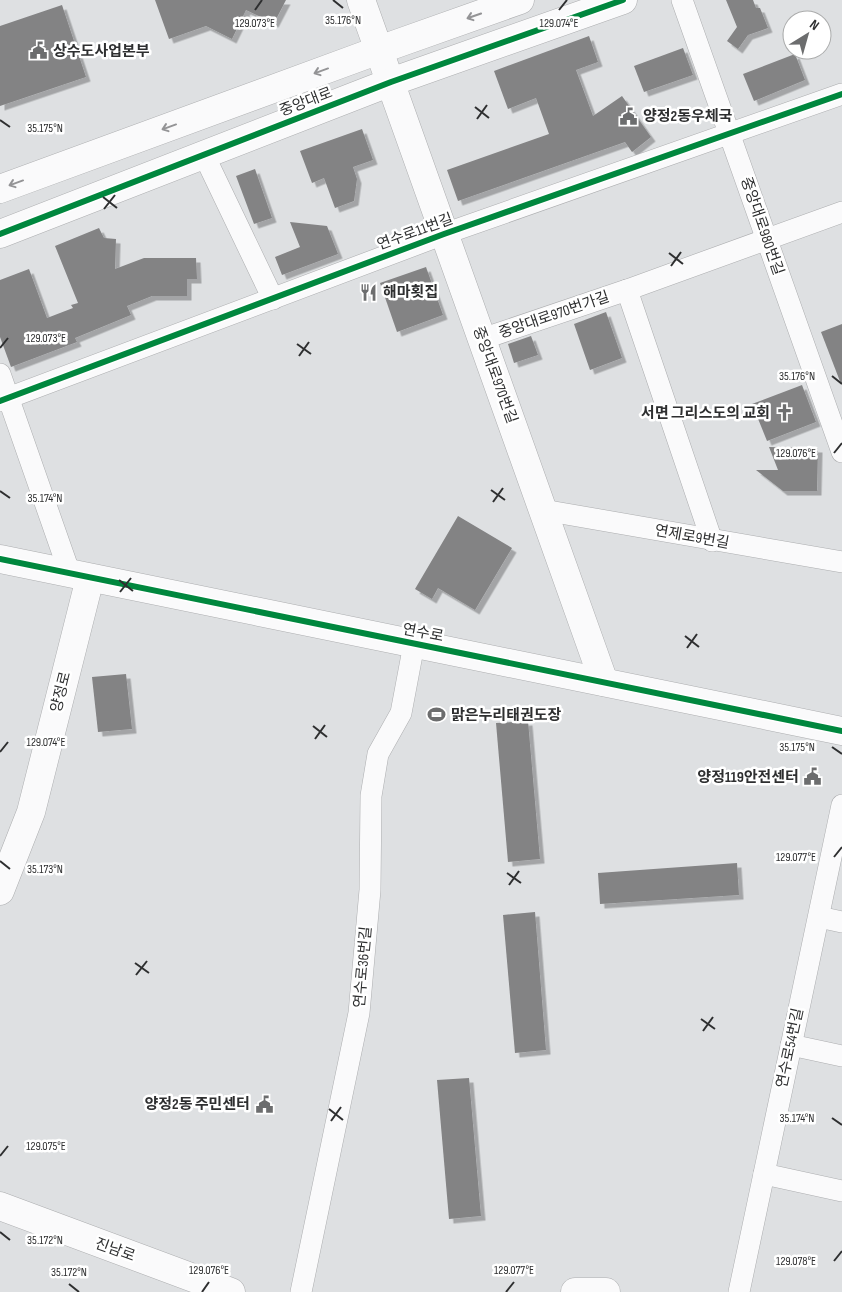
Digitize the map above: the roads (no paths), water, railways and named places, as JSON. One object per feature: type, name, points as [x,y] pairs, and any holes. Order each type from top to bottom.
[{"type":"main road","name":"중앙대로970번길","points":[[361,0],[604,682]]},
{"type":"main road","name":"중앙대로","points":[[0,234],[204,155],[520,0]]},
{"type":"main road","name":"중앙대로","points":[[0,189],[385,67],[623,0]]},
{"type":"main road","name":"연수로","points":[[0,559],[842,731]]},
{"type":"main road","name":"양정로","points":[[0,891],[30,812],[80,576]]},
{"type":"main road","name":"진남로","points":[[0,1206],[231,1292]]},
{"type":"street","name":"중앙대로980번길","points":[[682,0],[842,452]]},
{"type":"street","name":"연수로11번길","points":[[4,400],[444,234],[842,94]]},
{"type":"street","points":[[204,155],[273,298]]},
{"type":"street","name":"중앙대로970번가길","points":[[482,340],[766,241],[842,212]]},
{"type":"street","name":"중앙대로970번가길","points":[[627,290],[712,541]]},
{"type":"street","points":[[0,374],[4,400],[80,576]]},
{"type":"street","name":"연제로9번길","points":[[543,510],[712,541],[842,562]]},
{"type":"street","name":"연수로36번길","points":[[301,1292],[359,1013],[370,890],[371,796],[378,754],[401,713],[414,644]]},
{"type":"street","name":"연수로54번길","points":[[739,1292],[842,804]]},
{"type":"street","points":[[819,917],[842,922]]},
{"type":"street","points":[[791,1045],[842,1056]]},
{"type":"street","points":[[764,1174],[842,1191]]},
{"type":"place","name":"상수도사업본부","points":[[39,51]]},
{"type":"place","name":"양정2동우체국","points":[[629,116]]},
{"type":"place","name":"해마횟집","points":[[369,292]]},
{"type":"place","name":"서면 그리스도의 교회","points":[[784,413]]},
{"type":"place","name":"맑은누리태권도장","points":[[437,715]]},
{"type":"place","name":"양정119안전센터","points":[[813,777]]},
{"type":"place","name":"양정2동 주민센터","points":[[264,1104]]}]
